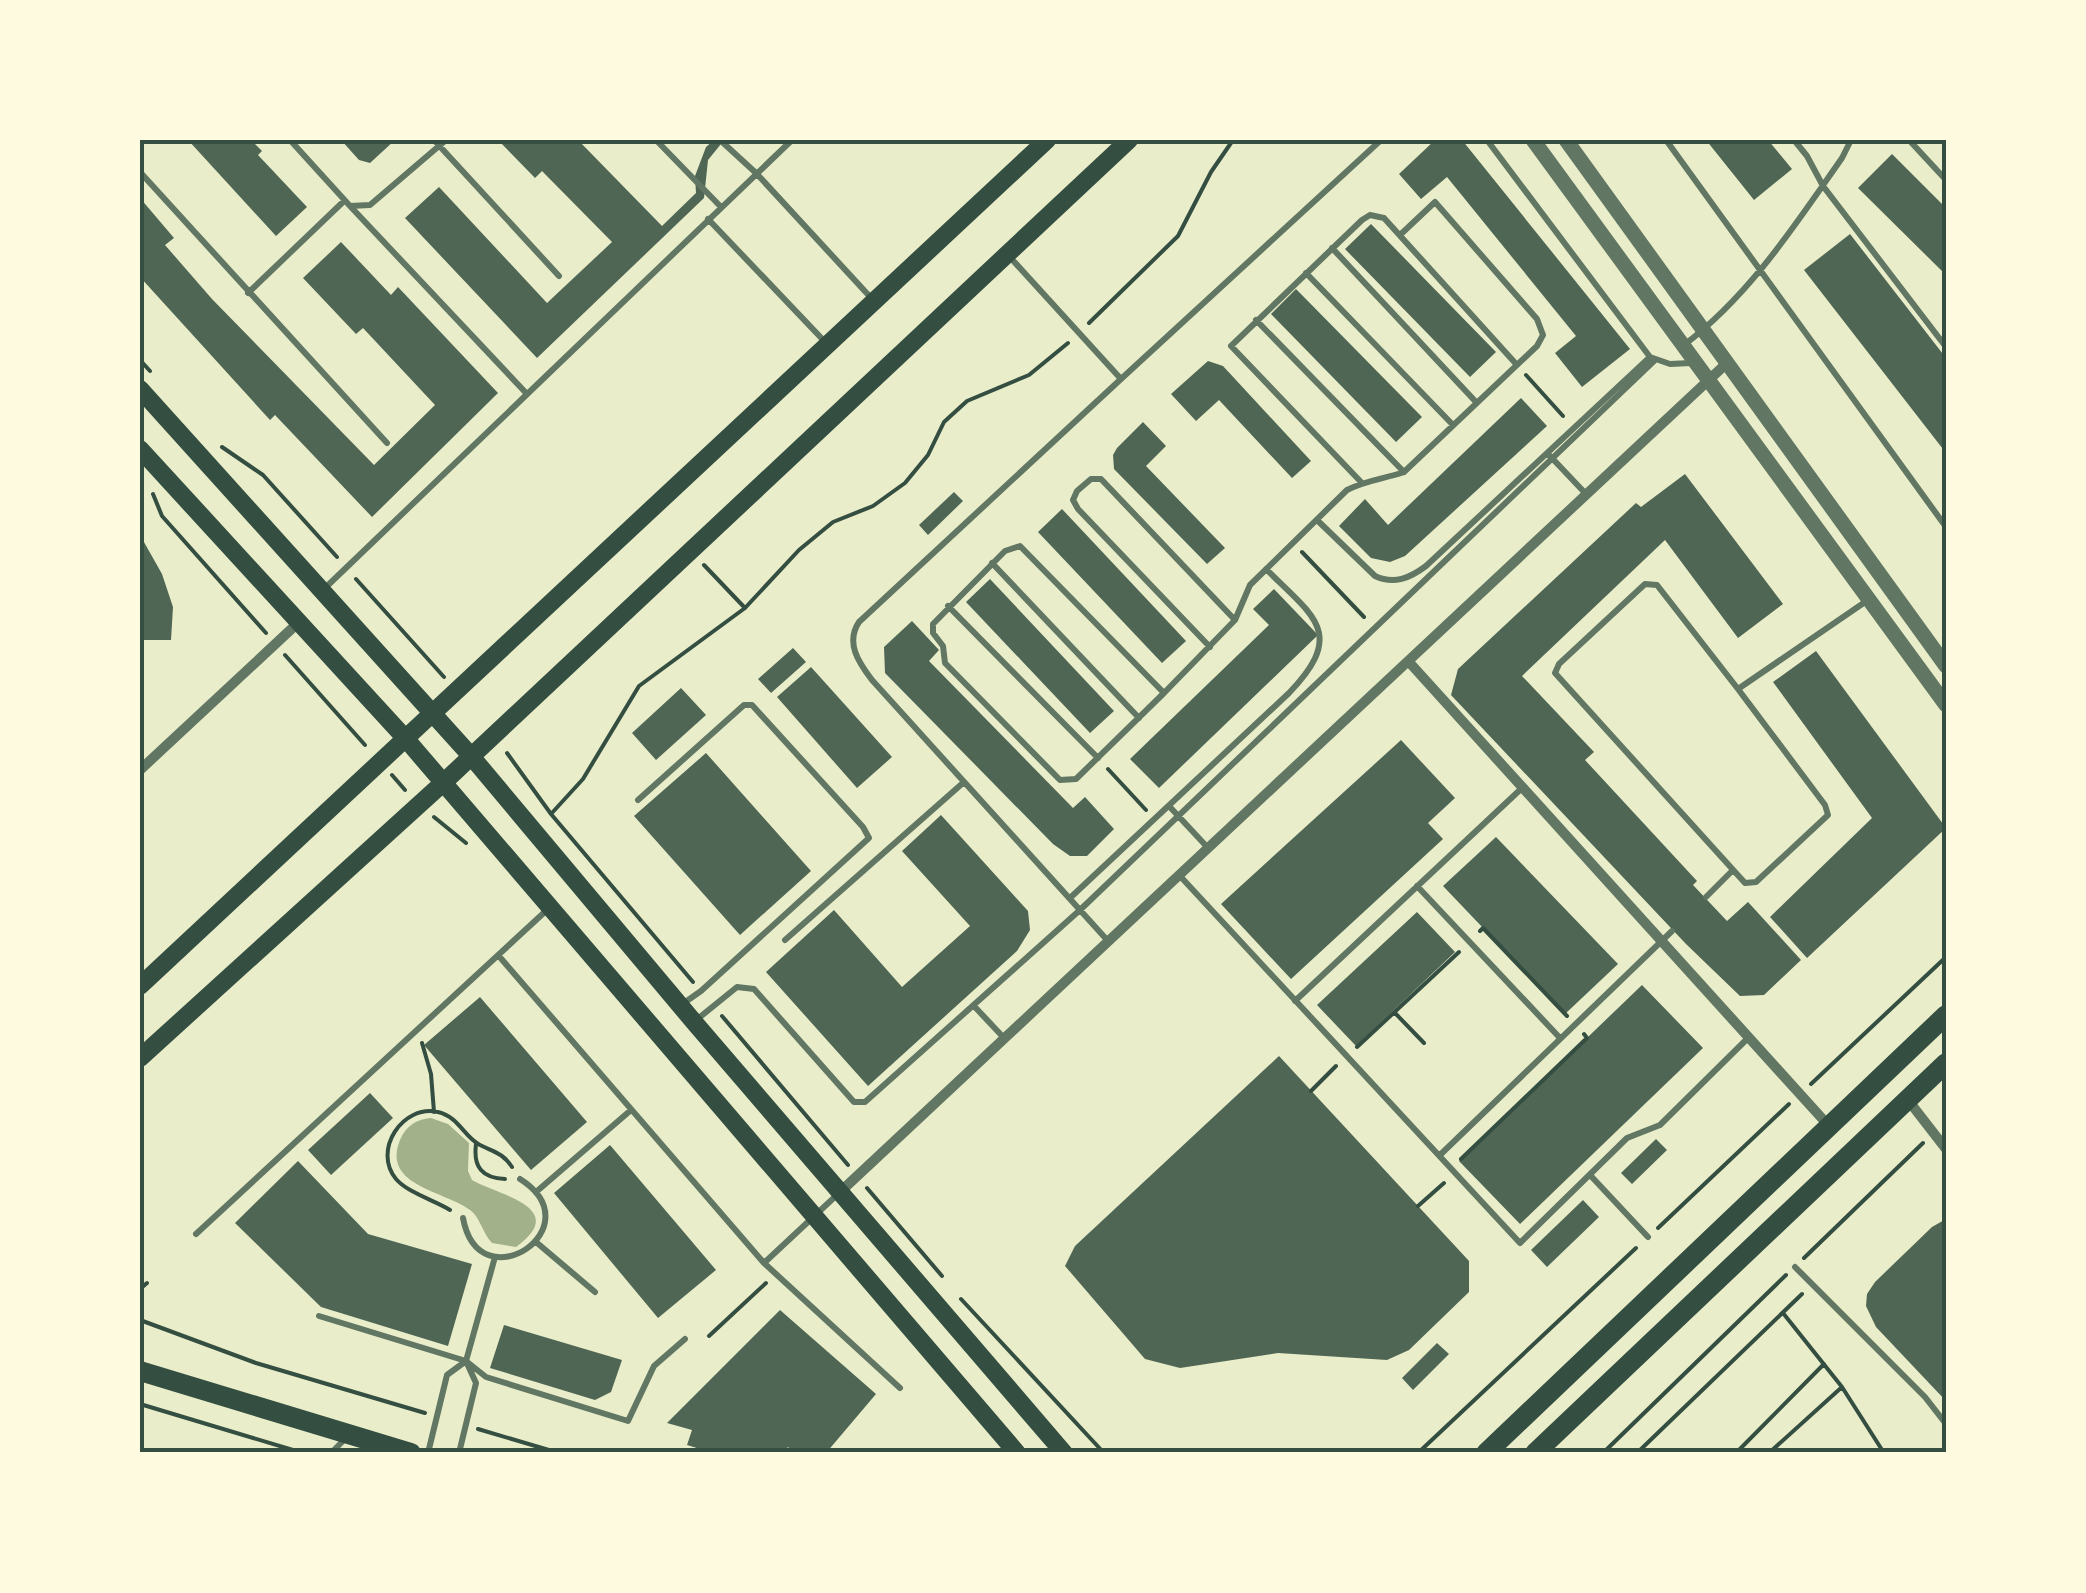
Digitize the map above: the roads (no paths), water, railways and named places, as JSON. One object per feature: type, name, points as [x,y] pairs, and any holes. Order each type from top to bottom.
[{"type":"main road","points":[[140,986],[1047,140]]},
{"type":"main road","points":[[140,1058],[444,782],[1129,140]]},
{"type":"main road","points":[[140,389],[433,712],[1064,1453]]},
{"type":"main road","points":[[140,449],[444,782],[1017,1453]]},
{"type":"main road","points":[[1486,1453],[1946,1015]]},
{"type":"main road","points":[[1535,1453],[1946,1064]]},
{"type":"main road","points":[[140,1371],[400,1452]]},
{"type":"street","points":[[1533,140],[1946,705]]},
{"type":"street","points":[[1566,140],[1946,666]]},
{"type":"street","points":[[839,1193],[1728,362]]},
{"type":"street","points":[[140,770],[300,621]]},
{"type":"street","points":[[1409,662],[1828,1126]]},
{"type":"street","points":[[1908,1099],[1946,1149]]},
{"type":"lane","points":[[290,140],[526,394]]},
{"type":"lane","points":[[656,140],[720,207]]},
{"type":"lane","points":[[720,140],[874,301]]},
{"type":"lane","points":[[323,590],[792,140]]},
{"type":"lane","points":[[1110,942],[860,664],[853,646],[854,630],[1382,140]]},
{"type":"lane","points":[[1487,140],[1653,358],[1670,364],[1696,363]]},
{"type":"lane","points":[[1666,140],[1946,527]]},
{"type":"lane","points":[[1794,140],[1823,186],[1946,348]]},
{"type":"lane","points":[[1684,346],[1760,270],[1823,186],[1851,140]]},
{"type":"lane","points":[[1909,140],[1946,180]]},
{"type":"lane","points":[[248,293],[347,203],[370,205],[439,142],[559,276]]},
{"type":"lane","points":[[140,172],[387,443]]},
{"type":"lane","points":[[1164,693],[1024,548],[1010,548],[932,624],[943,646],[944,661],[1060,780],[1076,779],[1140,718],[1210,647],[1235,620],[1250,585],[1347,490],[1361,482],[1404,472],[1543,336],[1537,319],[1435,202],[1400,236]]},
{"type":"lane","points":[[1361,482],[1233,350],[1232,342],[1370,216],[1384,218],[1517,365]]},
{"type":"lane","points":[[708,219],[827,344]]},
{"type":"lane","points":[[1332,248],[1476,402]]},
{"type":"lane","points":[[1007,254],[1121,379]]},
{"type":"lane","points":[[1306,273],[1453,425]]},
{"type":"lane","points":[[1256,320],[1404,472]]},
{"type":"lane","points":[[694,1022],[737,987],[754,989],[854,1102],[861,1104],[1080,910],[1374,628],[1549,455],[1572,427],[1653,358]]},
{"type":"lane","points":[[1317,520],[1374,576],[1385,581],[1407,578],[1426,566],[1653,358]]},
{"type":"lane","points":[[1549,455],[1587,494]]},
{"type":"lane","points":[[1210,647],[1078,509],[1073,500],[1077,491],[1091,479],[1101,480],[1235,620]]},
{"type":"lane","points":[[992,563],[1140,718]]},
{"type":"lane","points":[[1070,898],[1304,678],[1312,666],[1321,641],[1314,617],[1266,568]]},
{"type":"lane","points":[[1645,584],[1657,585],[1738,689],[1825,805],[1828,815],[1756,882],[1745,882],[1733,870],[1555,673],[1559,664],[1645,584]]},
{"type":"lane","points":[[1738,689],[1869,599]]},
{"type":"lane","points":[[948,606],[1098,758]]},
{"type":"lane","points":[[638,800],[744,705],[752,705],[868,833],[867,843],[680,1006]]},
{"type":"lane","points":[[785,940],[964,782]]},
{"type":"lane","points":[[1296,1001],[1523,787]]},
{"type":"lane","points":[[1169,806],[1209,849]]},
{"type":"lane","points":[[1706,897],[1733,870]]},
{"type":"lane","points":[[1180,876],[1520,1243],[1627,1138],[1660,1125],[1749,1038]]},
{"type":"lane","points":[[1417,886],[1560,1039]]},
{"type":"lane","points":[[196,1234],[550,906]]},
{"type":"lane","points":[[1440,1156],[1672,931]]},
{"type":"lane","points":[[498,955],[764,1263],[900,1388]]},
{"type":"lane","points":[[974,1006],[1004,1039]]},
{"type":"lane","points":[[536,1192],[631,1110]]},
{"type":"lane","points":[[1590,1175],[1648,1237]]},
{"type":"lane","points":[[464,1218],[473,1243],[496,1257],[522,1254],[536,1242],[545,1223],[536,1192],[520,1179]]},
{"type":"lane","points":[[764,1263],[839,1193]]},
{"type":"lane","points":[[536,1242],[595,1292]]},
{"type":"lane","points":[[428,1453],[447,1375],[466,1361],[496,1257]]},
{"type":"lane","points":[[1795,1267],[1946,1424]]},
{"type":"lane","points":[[320,1316],[466,1361],[486,1377],[628,1421],[654,1366],[684,1338]]},
{"type":"lane","points":[[459,1453],[476,1384],[466,1361]]},
{"type":"lane","points":[[331,1453],[350,1434]]}]
